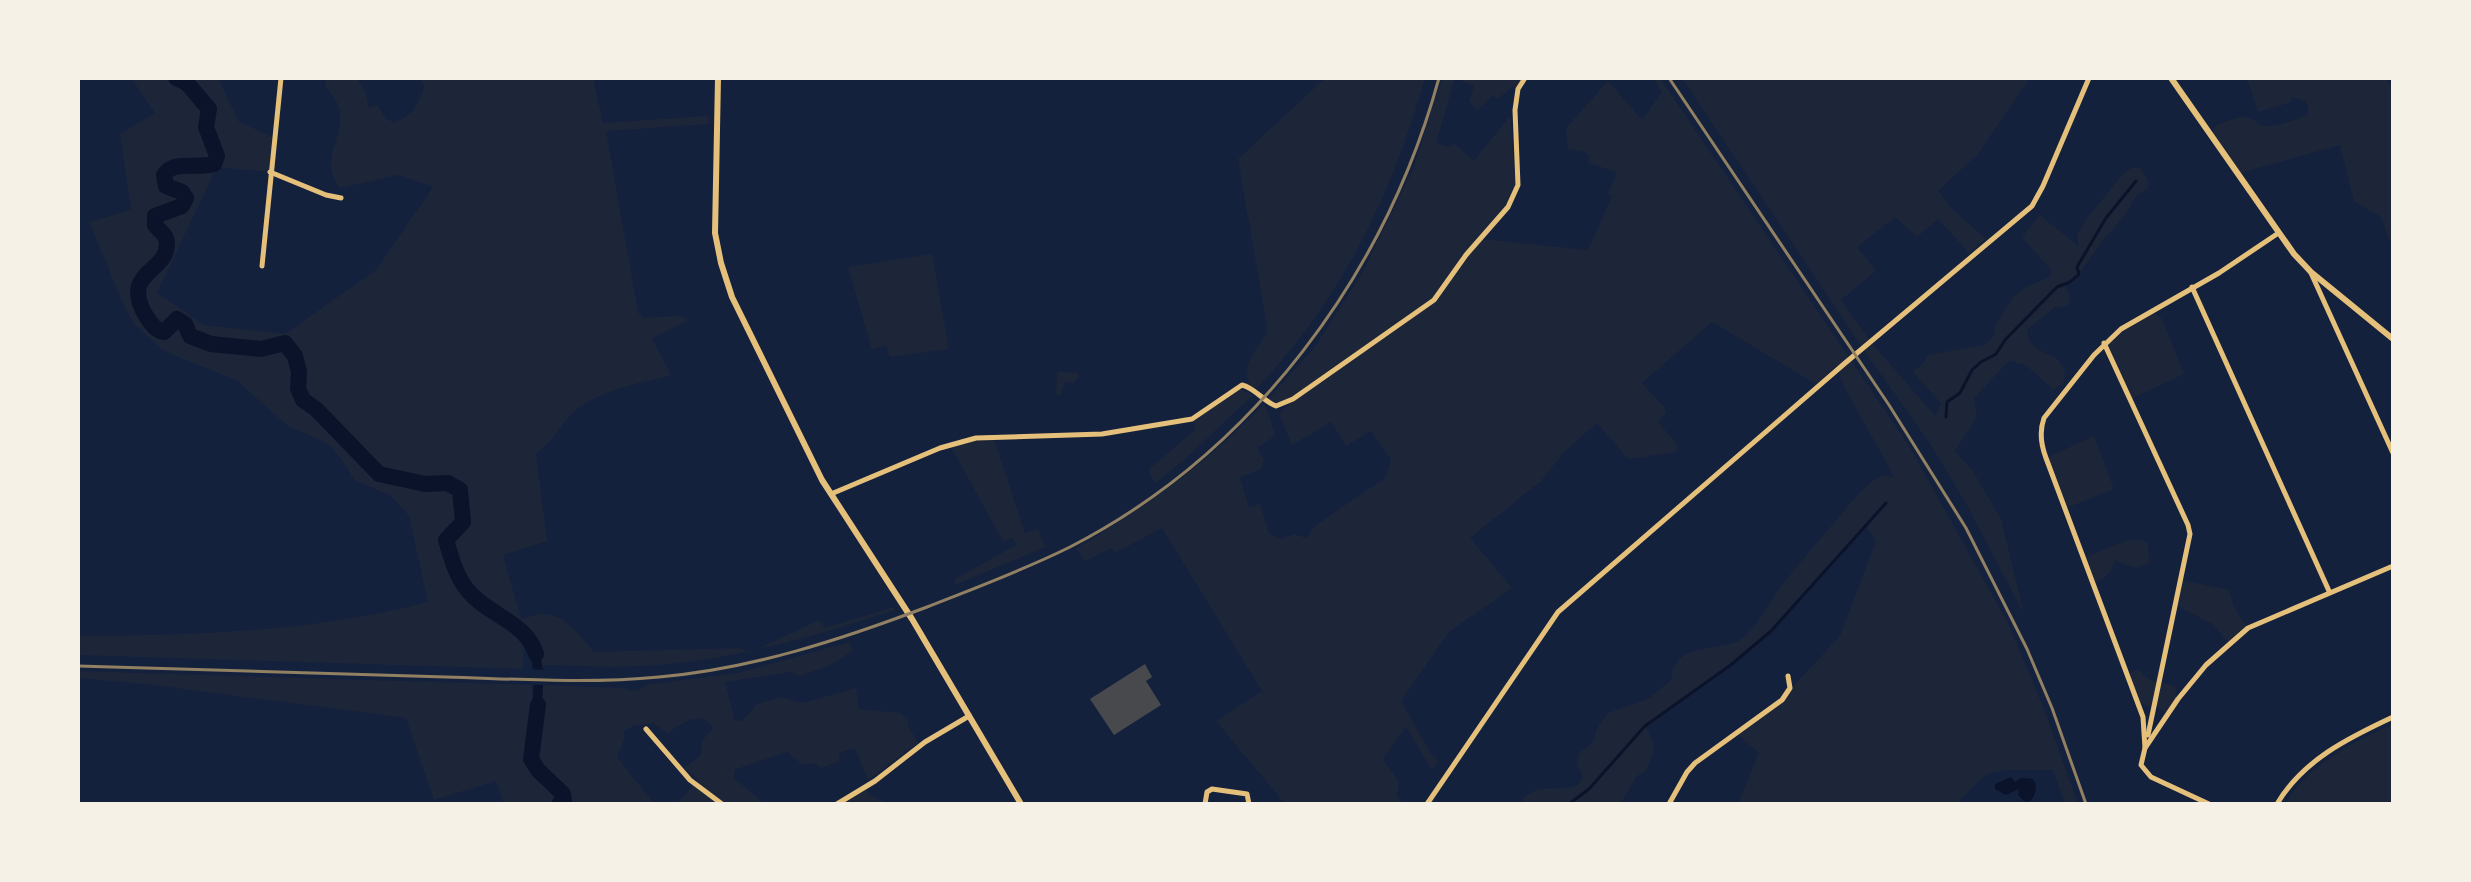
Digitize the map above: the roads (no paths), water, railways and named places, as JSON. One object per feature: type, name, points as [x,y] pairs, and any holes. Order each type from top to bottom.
[{"type":"street","points":[[262,266],[281,78]]},
{"type":"street","points":[[718,78],[715,233],[725,278],[740,316],[831,494],[905,609],[1021,804]]},
{"type":"street","points":[[831,494],[965,441],[988,437],[1102,434],[1169,424],[1201,415],[1238,386],[1246,386],[1276,406],[1293,399],[1438,296],[1461,261],[1503,214],[1515,193],[1519,177],[1515,110],[1518,89],[1525,78]]},
{"type":"street","points":[[1427,804],[1558,612],[1832,374],[2032,206],[2089,78]]},
{"type":"street","points":[[2171,78],[2277,234],[2311,272],[2393,339]]},
{"type":"street","points":[[270,172],[341,198]]},
{"type":"street","points":[[2145,748],[2143,717],[2042,442],[2044,418],[2104,343],[2126,326],[2277,234]]},
{"type":"street","points":[[2311,272],[2393,453]]},
{"type":"street","points":[[2192,287],[2329,591]]},
{"type":"street","points":[[2104,343],[2190,534],[2141,760],[2146,773],[2209,804]]},
{"type":"street","points":[[2145,748],[2206,665],[2248,628],[2393,566]]},
{"type":"street","points":[[1669,804],[1695,763],[1782,700],[1790,688],[1788,676]]},
{"type":"street","points":[[837,804],[875,781],[925,742],[969,716]]},
{"type":"street","points":[[2277,804],[2315,760],[2339,744],[2393,717]]},
{"type":"street","points":[[646,729],[690,780],[722,804]]},
{"type":"street","points":[[1205,804],[1207,792],[1212,789],[1247,794],[1249,804]]},
{"type":"waterway","points":[[176,78],[187,83],[209,109],[206,127],[217,156],[214,164],[179,166],[164,175],[166,186],[182,192],[186,198],[182,206],[155,216],[155,225],[165,236],[167,245],[160,262],[146,274],[138,290],[146,316],[158,330],[164,332],[177,319],[185,324],[190,336],[211,344],[261,349],[285,343],[295,356],[299,372],[298,388],[303,400],[316,409],[379,474],[425,484],[448,483],[460,490],[463,522],[446,540],[459,577],[481,603],[518,628],[532,644],[536,654]]},
{"type":"waterway","points":[[1946,417],[1947,402],[1960,393],[1972,370],[1996,354],[2005,340],[2057,287],[2079,274],[2077,267],[2106,218],[2136,181]]},
{"type":"waterway","points":[[1569,804],[1589,789],[1645,726],[1732,664],[1771,631],[1886,503]]},
{"type":"waterway","points":[[538,705],[531,759],[563,794],[564,801],[559,804]]},
{"type":"railway","points":[[78,666],[552,680],[659,677],[761,660],[828,642],[927,607],[1035,563],[1070,547],[1136,508],[1197,462],[1253,409],[1303,351],[1347,288],[1384,221],[1415,151],[1439,78]]},
{"type":"railway","points":[[1669,78],[1889,405],[1966,528],[2027,649],[2086,804]]}]
